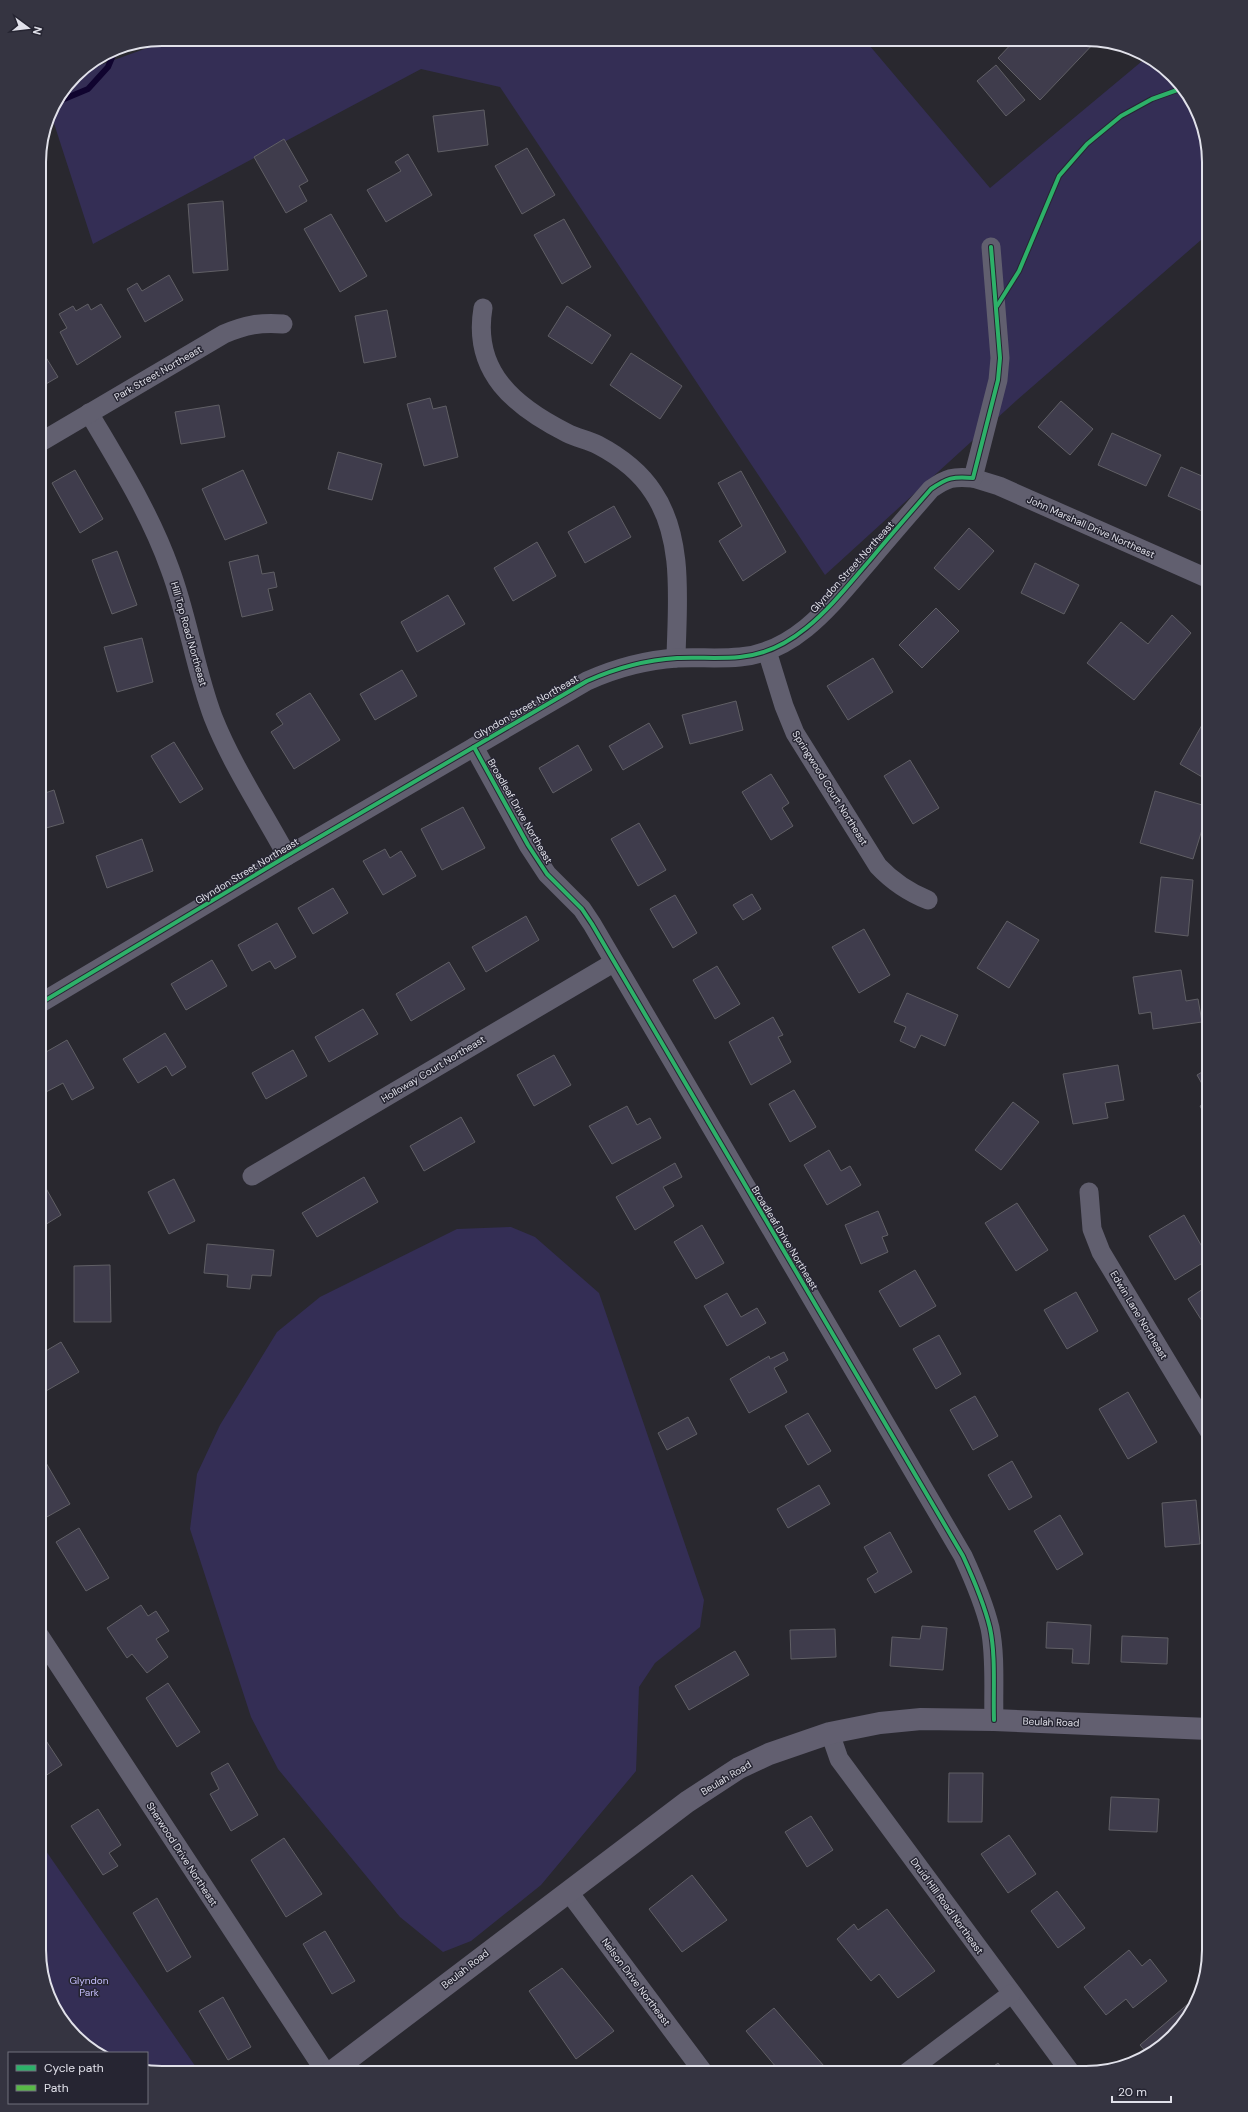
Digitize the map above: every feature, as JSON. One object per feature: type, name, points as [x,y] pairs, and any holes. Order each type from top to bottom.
[{"type":"main road","name":"Beulah Road","points":[[339,2066],[687,1802],[739,1768],[791,1745],[830,1733],[880,1722],[921,1719],[994,1720],[1202,1729]]},
{"type":"street","points":[[973,478],[998,380],[1000,358],[991,247]]},
{"type":"street","points":[[484,308],[482,339],[486,359],[496,379],[513,398],[530,412],[555,426],[598,445],[621,459],[641,477],[653,492],[664,513],[674,555],[677,585],[676,658]]},
{"type":"street","name":"Park Street Northeast","points":[[46,439],[224,334],[242,326],[262,322],[284,324]]},
{"type":"street","name":"Hill Top Road Northeast","points":[[89,414],[131,484],[152,524],[180,597],[213,716],[226,747],[287,856]]},
{"type":"street","name":"Glyndon Street Northeast","points":[[46,1000],[287,856],[587,681],[607,672],[639,663],[676,658],[741,657],[767,651],[790,640],[808,627],[836,600],[931,489],[945,480],[956,476],[973,478]]},
{"type":"street","name":"John Marshall Drive Northeast","points":[[973,478],[999,486],[1202,576]]},
{"type":"street","name":"Springwood Court Northeast","points":[[767,651],[784,706],[795,733],[878,866],[893,881],[912,893],[928,900]]},
{"type":"street","name":"Broadleaf Drive Northeast","points":[[474,747],[528,845],[547,874],[582,909],[963,1556],[981,1597],[990,1629],[993,1667],[994,1720]]},
{"type":"street","name":"Holloway Court Northeast","points":[[252,1176],[613,963]]},
{"type":"street","name":"Edwin Lane Northeast","points":[[1089,1192],[1092,1229],[1100,1252],[1202,1420]]},
{"type":"street","name":"Sherwood Drive Northeast","points":[[46,1646],[321,2066]]},
{"type":"street","name":"Druid Hill Road Northeast","points":[[830,1733],[839,1759],[1011,1994],[1067,2066]]},
{"type":"street","name":"Nelson Drive Northeast","points":[[568,1891],[699,2066]]},
{"type":"street","points":[[915,2066],[1011,1994]]},
{"type":"green space","points":[[162,46],[870,46],[990,188],[1143,61],[1151,65],[1173,85],[1183,97],[1196,124],[1202,154],[1202,239],[1017,400],[825,575],[500,87],[421,69],[93,244],[53,122],[65,97],[75,85],[95,67],[151,47]]},
{"type":"green space","points":[[511,1227],[535,1237],[599,1293],[704,1600],[700,1627],[655,1663],[639,1687],[636,1771],[541,1885],[471,1941],[443,1952],[400,1917],[278,1769],[251,1717],[190,1529],[197,1474],[220,1425],[277,1332],[320,1297],[457,1229]]},
{"type":"green space","name":"Glyndon Park","points":[[46,1851],[195,2066],[148,2065],[148,2052],[106,2052],[97,2047],[85,2037],[65,2015],[55,1995],[47,1965]]},
{"type":"building","points":[[1009,46],[1091,46],[1040,100],[998,58]]},
{"type":"building","points":[[996,65],[1025,100],[1006,116],[977,81]]},
{"type":"building","points":[[484,110],[488,145],[438,152],[433,116]]},
{"type":"building","points":[[284,139],[308,181],[299,186],[307,201],[286,213],[254,157]]},
{"type":"building","points":[[527,148],[555,195],[522,214],[495,166]]},
{"type":"building","points":[[408,154],[432,195],[386,222],[367,190],[401,171],[395,162]]},
{"type":"building","points":[[223,201],[228,270],[193,273],[188,204]]},
{"type":"building","points":[[331,214],[367,276],[340,292],[304,229]]},
{"type":"building","points":[[564,219],[591,267],[562,284],[534,235]]},
{"type":"building","points":[[169,275],[183,300],[145,322],[127,289],[137,283],[142,291]]},
{"type":"building","points":[[88,304],[91,310],[101,304],[121,337],[77,365],[60,332],[67,328],[59,314],[73,306],[76,311]]},
{"type":"building","points":[[567,306],[611,335],[592,364],[548,336]]},
{"type":"building","points":[[387,310],[396,357],[364,363],[355,316]]},
{"type":"building","points":[[631,353],[682,386],[660,419],[610,385]]},
{"type":"building","points":[[46,357],[58,377],[46,384]]},
{"type":"building","points":[[430,398],[433,409],[446,406],[458,457],[424,466],[407,404]]},
{"type":"building","points":[[1061,401],[1093,429],[1070,455],[1038,427]]},
{"type":"building","points":[[219,405],[225,437],[181,444],[175,412]]},
{"type":"building","points":[[1112,433],[1161,455],[1146,486],[1098,465]]},
{"type":"building","points":[[338,452],[382,464],[372,500],[328,489]]},
{"type":"building","points":[[1181,467],[1202,476],[1202,511],[1168,496]]},
{"type":"building","points":[[75,470],[103,519],[80,533],[52,483]]},
{"type":"building","points":[[243,470],[267,523],[225,540],[202,489]]},
{"type":"building","points":[[741,471],[786,552],[743,581],[719,541],[742,526],[718,483]]},
{"type":"building","points":[[614,506],[631,537],[585,563],[568,532]]},
{"type":"building","points":[[969,528],[994,551],[959,590],[934,568]]},
{"type":"building","points":[[537,542],[556,576],[513,601],[494,568]]},
{"type":"building","points":[[117,551],[137,605],[112,614],[92,560]]},
{"type":"building","points":[[258,555],[262,574],[274,572],[277,587],[268,589],[273,610],[242,617],[229,562]]},
{"type":"building","points":[[1035,563],[1079,585],[1064,614],[1021,593]]},
{"type":"building","points":[[448,595],[465,624],[417,652],[401,622]]},
{"type":"building","points":[[936,608],[959,631],[922,668],[899,645]]},
{"type":"building","points":[[1172,615],[1191,633],[1134,700],[1087,663],[1121,622],[1148,644]]},
{"type":"building","points":[[142,638],[153,682],[117,692],[104,647]]},
{"type":"building","points":[[873,658],[893,692],[848,720],[827,686]]},
{"type":"building","points":[[402,670],[417,696],[375,720],[360,694]]},
{"type":"building","points":[[310,693],[340,740],[294,769],[271,732],[283,724],[276,714]]},
{"type":"building","points":[[736,701],[743,730],[690,744],[682,715]]},
{"type":"building","points":[[649,723],[663,747],[623,770],[609,746]]},
{"type":"building","points":[[1202,725],[1202,777],[1180,764]]},
{"type":"building","points":[[174,742],[203,789],[180,803],[151,756]]},
{"type":"building","points":[[578,745],[592,770],[553,793],[539,768]]},
{"type":"building","points":[[910,760],[939,808],[913,824],[884,776]]},
{"type":"building","points":[[771,774],[789,803],[782,808],[793,826],[771,840],[742,792]]},
{"type":"building","points":[[54,790],[64,823],[46,828],[46,793]]},
{"type":"building","points":[[1155,791],[1202,805],[1202,830],[1193,859],[1140,843]]},
{"type":"building","points":[[463,807],[485,848],[442,870],[421,829]]},
{"type":"building","points":[[639,823],[666,870],[638,886],[611,839]]},
{"type":"building","points":[[142,839],[153,871],[107,888],[96,856]]},
{"type":"building","points":[[385,849],[390,858],[401,851],[416,876],[383,895],[363,861]]},
{"type":"building","points":[[1161,877],[1193,880],[1188,936],[1155,932]]},
{"type":"building","points":[[333,888],[348,913],[313,934],[298,908]]},
{"type":"building","points":[[752,894],[761,909],[743,920],[733,905]]},
{"type":"building","points":[[675,895],[697,933],[673,948],[650,909]]},
{"type":"building","points":[[526,916],[539,940],[486,972],[472,947]]},
{"type":"building","points":[[1007,921],[1039,940],[1009,988],[977,968]]},
{"type":"building","points":[[277,923],[296,957],[275,969],[270,961],[252,971],[238,945]]},
{"type":"building","points":[[864,929],[890,975],[859,993],[832,947]]},
{"type":"building","points":[[212,960],[227,986],[186,1010],[171,984]]},
{"type":"building","points":[[449,962],[465,989],[411,1021],[396,994]]},
{"type":"building","points":[[717,966],[740,1004],[715,1019],[693,980]]},
{"type":"building","points":[[1181,970],[1186,1001],[1198,999],[1202,1022],[1153,1029],[1151,1012],[1139,1014],[1133,977]]},
{"type":"building","points":[[907,993],[958,1015],[945,1046],[921,1035],[915,1048],[900,1041],[906,1027],[894,1022]]},
{"type":"building","points":[[363,1009],[378,1034],[329,1062],[315,1037]]},
{"type":"building","points":[[773,1017],[783,1035],[778,1037],[791,1062],[751,1085],[729,1042]]},
{"type":"building","points":[[165,1033],[186,1067],[172,1076],[166,1066],[138,1083],[123,1059]]},
{"type":"building","points":[[67,1040],[94,1088],[72,1100],[63,1083],[46,1092],[46,1052]]},
{"type":"building","points":[[293,1050],[307,1076],[266,1099],[252,1073]]},
{"type":"building","points":[[554,1055],[571,1085],[534,1106],[517,1075]]},
{"type":"building","points":[[1118,1065],[1124,1100],[1105,1103],[1108,1118],[1073,1124],[1063,1074]]},
{"type":"building","points":[[1202,1072],[1202,1084],[1197,1075]]},
{"type":"building","points":[[794,1090],[816,1127],[790,1142],[769,1104]]},
{"type":"building","points":[[1013,1102],[1039,1122],[1001,1170],[975,1150]]},
{"type":"building","points":[[627,1106],[637,1125],[650,1118],[661,1138],[612,1164],[589,1126]]},
{"type":"building","points":[[461,1117],[475,1142],[424,1171],[410,1146]]},
{"type":"building","points":[[829,1150],[841,1171],[850,1166],[861,1185],[827,1205],[804,1165]]},
{"type":"building","points":[[675,1163],[682,1177],[663,1187],[674,1206],[635,1230],[616,1197]]},
{"type":"building","points":[[364,1177],[378,1202],[317,1237],[302,1213]]},
{"type":"building","points":[[174,1179],[195,1221],[169,1234],[148,1192]]},
{"type":"building","points":[[46,1188],[61,1215],[46,1224]]},
{"type":"building","points":[[1017,1203],[1048,1250],[1016,1271],[985,1223]]},
{"type":"building","points":[[878,1211],[888,1235],[882,1237],[888,1252],[861,1264],[845,1225]]},
{"type":"building","points":[[1184,1215],[1202,1247],[1202,1263],[1175,1280],[1149,1236]]},
{"type":"building","points":[[702,1225],[724,1263],[696,1279],[674,1242]]},
{"type":"building","points":[[207,1244],[274,1250],[271,1276],[252,1275],[250,1289],[227,1287],[228,1275],[204,1273]]},
{"type":"building","points":[[110,1265],[111,1322],[74,1322],[74,1266]]},
{"type":"building","points":[[915,1270],[936,1306],[900,1327],[879,1291]]},
{"type":"building","points":[[1202,1290],[1202,1321],[1188,1299]]},
{"type":"building","points":[[1076,1292],[1098,1331],[1067,1349],[1044,1310]]},
{"type":"building","points":[[727,1293],[741,1317],[757,1308],[766,1323],[727,1346],[704,1306]]},
{"type":"building","points":[[939,1335],[961,1374],[936,1389],[913,1349]]},
{"type":"building","points":[[61,1342],[79,1372],[46,1391],[46,1351]]},
{"type":"building","points":[[784,1352],[788,1360],[774,1368],[787,1392],[749,1413],[730,1379],[769,1356],[770,1359]]},
{"type":"building","points":[[1128,1392],[1157,1442],[1128,1459],[1099,1409]]},
{"type":"building","points":[[975,1396],[998,1436],[973,1450],[950,1410]]},
{"type":"building","points":[[808,1413],[831,1451],[808,1465],[785,1426]]},
{"type":"building","points":[[688,1417],[697,1434],[667,1450],[658,1433]]},
{"type":"building","points":[[1012,1461],[1032,1497],[1009,1510],[988,1475]]},
{"type":"building","points":[[46,1463],[70,1504],[46,1517]]},
{"type":"building","points":[[819,1485],[830,1504],[788,1528],[777,1509]]},
{"type":"building","points":[[1196,1500],[1200,1544],[1165,1547],[1162,1503]]},
{"type":"building","points":[[1060,1515],[1083,1554],[1057,1570],[1034,1531]]},
{"type":"building","points":[[79,1528],[109,1578],[86,1591],[56,1542]]},
{"type":"building","points":[[890,1532],[912,1572],[875,1593],[867,1579],[878,1572],[864,1547]]},
{"type":"building","points":[[141,1605],[148,1616],[156,1611],[169,1631],[156,1639],[168,1657],[147,1673],[132,1654],[127,1658],[107,1628]]},
{"type":"building","points":[[1047,1622],[1091,1625],[1089,1664],[1072,1663],[1073,1649],[1046,1648]]},
{"type":"building","points":[[922,1626],[947,1628],[943,1670],[890,1666],[892,1637],[920,1639]]},
{"type":"building","points":[[835,1629],[836,1657],[791,1659],[790,1630]]},
{"type":"building","points":[[1122,1636],[1168,1638],[1167,1664],[1121,1662]]},
{"type":"building","points":[[735,1651],[749,1675],[689,1710],[675,1686]]},
{"type":"building","points":[[168,1683],[200,1732],[177,1747],[146,1698]]},
{"type":"building","points":[[46,1741],[62,1765],[46,1775]]},
{"type":"building","points":[[228,1763],[258,1815],[231,1831],[210,1794],[219,1789],[211,1773]]},
{"type":"building","points":[[949,1773],[983,1773],[982,1822],[948,1822]]},
{"type":"building","points":[[1111,1797],[1159,1799],[1157,1832],[1109,1830]]},
{"type":"building","points":[[98,1809],[121,1845],[109,1853],[118,1866],[103,1875],[71,1826]]},
{"type":"building","points":[[811,1816],[833,1850],[807,1867],[785,1832]]},
{"type":"building","points":[[1009,1835],[1036,1874],[1008,1893],[981,1854]]},
{"type":"building","points":[[284,1838],[322,1894],[286,1917],[251,1860]]},
{"type":"building","points":[[692,1875],[727,1920],[682,1952],[649,1909]]},
{"type":"building","points":[[1057,1891],[1085,1928],[1058,1948],[1031,1911]]},
{"type":"building","points":[[157,1898],[191,1957],[167,1972],[133,1913]]},
{"type":"building","points":[[887,1909],[935,1971],[898,1998],[879,1974],[871,1981],[837,1939],[854,1924],[858,1930]]},
{"type":"building","points":[[325,1931],[355,1981],[332,1994],[303,1944]]},
{"type":"building","points":[[1129,1950],[1142,1966],[1150,1959],[1167,1981],[1133,2008],[1126,1999],[1106,2015],[1084,1987]]},
{"type":"building","points":[[562,1968],[614,2031],[576,2059],[529,1991]]},
{"type":"building","points":[[223,1997],[251,2047],[228,2060],[199,2011]]},
{"type":"building","points":[[1190,2003],[1178,2021],[1157,2042],[1145,2050],[1140,2045]]},
{"type":"building","points":[[774,2008],[824,2066],[775,2066],[746,2031]]},
{"type":"waterway","points":[[64,99],[88,89],[108,67],[112,57]]},
{"type":"cycle path","points":[[997,306],[1019,271],[1059,176],[1087,144],[1121,116],[1152,99],[1177,90]]},
{"type":"cycle path","points":[[46,1000],[287,856],[587,681],[609,672],[654,661],[677,658],[732,658],[761,653],[780,645],[797,635],[814,622],[829,607],[931,489],[950,479],[960,477],[973,478],[998,380],[1000,358],[991,247]]},
{"type":"cycle path","points":[[474,747],[528,845],[547,874],[582,909],[592,924],[963,1556],[985,1610],[990,1628],[994,1662],[994,1720]]}]
